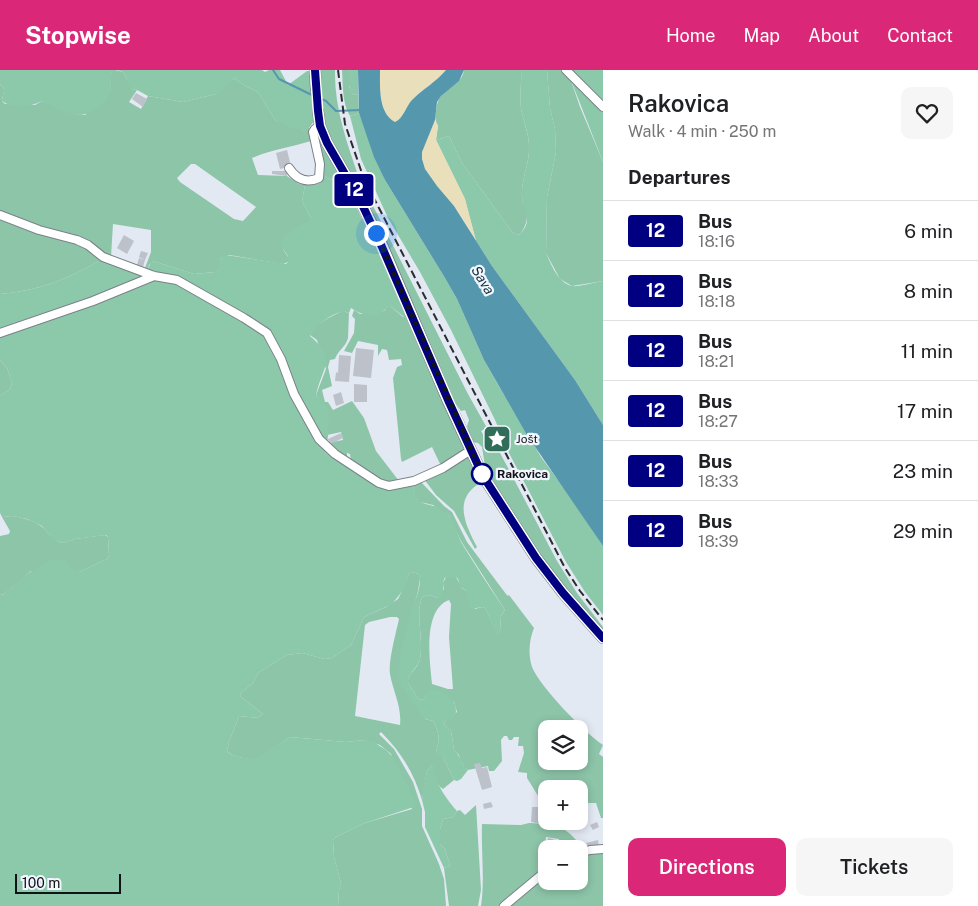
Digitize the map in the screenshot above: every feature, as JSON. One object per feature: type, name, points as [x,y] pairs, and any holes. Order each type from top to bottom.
[{"type":"street","points":[[316,70],[320,126],[327,143],[360,200],[382,247],[483,476],[536,558],[563,593],[603,638]]},
{"type":"street","points":[[566,70],[603,107]]},
{"type":"street","points":[[289,168],[293,175],[303,181],[319,178],[320,164],[313,132],[320,126]]},
{"type":"street","points":[[0,215],[40,230],[77,240],[88,245],[103,257],[154,276],[177,280],[244,318],[267,334],[280,359],[294,394],[319,439],[335,454],[379,483],[389,486],[414,482],[443,468],[471,450]]},
{"type":"street","points":[[0,333],[93,302],[154,276]]},
{"type":"street","points":[[588,851],[603,849]]},
{"type":"street","points":[[504,906],[538,878]]},
{"type":"green space","points":[[0,70],[117,70],[111,73],[110,93],[105,102],[93,111],[79,115],[64,112],[42,101],[22,107],[7,104],[2,101],[4,90],[0,84]]},
{"type":"green space","points":[[115,70],[123,72],[132,89],[137,90],[129,102],[141,109],[148,96],[183,102],[216,94],[234,78],[258,92],[275,120],[310,131],[311,141],[252,158],[258,175],[287,176],[299,184],[305,185],[302,201],[311,221],[289,232],[283,249],[288,257],[288,262],[283,264],[229,255],[221,258],[218,271],[215,272],[194,274],[153,261],[148,269],[145,268],[151,252],[151,230],[113,224],[111,257],[0,213],[0,84],[4,88],[2,101],[5,104],[35,105],[42,101],[73,114],[85,115],[110,92],[111,73]],"holes":[[[191,164],[195,164],[256,207],[243,221],[234,219],[180,182],[177,178]]]},
{"type":"green space","points":[[117,70],[262,70],[265,72],[280,70],[288,85],[307,71],[311,71],[314,121],[309,128],[310,131],[305,131],[291,128],[275,120],[258,92],[234,78],[220,93],[183,102],[148,96],[132,89],[123,72]]},
{"type":"green space","points":[[320,70],[335,70],[339,111],[359,178],[487,428],[481,431],[494,452],[499,451],[557,561],[577,593],[603,627],[603,633],[553,574],[506,504],[485,466],[482,447],[478,443],[471,442],[467,426],[469,420],[465,410],[461,411],[453,400],[368,202],[348,173],[326,128],[323,114]]},
{"type":"green space","points":[[342,70],[349,70],[349,87],[353,95],[358,94],[359,113],[350,116],[344,100]]},
{"type":"green space","points":[[349,70],[358,70],[358,94],[353,95],[350,89]]},
{"type":"green space","points":[[464,70],[521,70],[520,103],[529,141],[529,152],[522,190],[522,200],[527,213],[527,220],[525,227],[519,235],[513,233],[462,163],[449,136],[436,140],[438,126],[435,115],[439,100],[444,93],[461,79]]},
{"type":"green space","points":[[521,70],[547,70],[550,108],[555,129],[556,152],[547,197],[546,253],[559,277],[567,284],[575,286],[603,281],[603,425],[575,380],[476,241],[465,199],[436,140],[449,136],[462,163],[513,233],[519,235],[524,230],[527,220],[522,190],[529,152],[529,141],[520,103]]},
{"type":"green space","points":[[547,70],[567,70],[603,162],[603,281],[572,286],[560,279],[546,253],[547,197],[556,152],[555,129],[550,108]]},
{"type":"green space","points":[[567,70],[603,70],[603,162]]},
{"type":"green space","points":[[359,113],[385,180],[457,299],[484,360],[541,457],[577,506],[603,546],[603,615],[585,592],[566,562],[509,453],[451,330],[388,218],[361,159],[350,116]]},
{"type":"green space","points":[[319,137],[339,173],[331,180],[323,175]]},
{"type":"green space","points":[[339,173],[383,260],[408,317],[404,317],[390,306],[375,315],[365,315],[351,308],[349,313],[339,313],[327,318],[312,332],[310,336],[319,344],[326,358],[326,364],[316,395],[326,406],[329,417],[325,453],[353,468],[378,486],[413,484],[415,493],[421,502],[441,509],[447,514],[461,542],[505,610],[501,616],[498,636],[485,608],[472,609],[469,606],[466,591],[460,586],[456,577],[446,577],[444,579],[443,592],[440,596],[438,598],[429,595],[422,597],[420,605],[420,659],[409,676],[408,683],[419,700],[424,699],[430,690],[436,690],[447,695],[454,703],[456,714],[453,720],[444,722],[445,726],[451,731],[454,750],[468,770],[461,779],[454,780],[443,757],[438,756],[436,752],[439,736],[433,721],[422,717],[400,680],[399,667],[405,633],[420,585],[419,574],[412,572],[409,574],[404,589],[392,604],[364,617],[351,645],[332,658],[325,659],[302,653],[287,655],[258,673],[253,683],[240,696],[263,714],[258,718],[239,716],[227,751],[237,756],[254,759],[290,737],[346,742],[364,740],[372,741],[394,758],[416,803],[414,807],[365,823],[333,840],[334,857],[341,883],[338,906],[0,906],[0,595],[4,594],[33,570],[50,561],[66,560],[75,572],[79,572],[107,559],[109,555],[108,537],[106,535],[75,539],[63,543],[54,540],[42,526],[27,519],[13,516],[2,517],[0,513],[0,396],[10,389],[12,383],[7,368],[0,360],[0,294],[27,290],[53,283],[102,259],[153,273],[148,269],[153,261],[194,274],[215,272],[221,258],[226,255],[286,264],[288,257],[282,247],[284,237],[297,226],[311,221],[302,201],[305,185],[320,183],[323,175],[331,180]]},
{"type":"green space","points":[[0,217],[67,239],[86,248],[102,259],[53,283],[27,290],[0,294]]},
{"type":"green space","points":[[388,306],[403,317],[408,317],[464,444],[463,451],[441,466],[432,447],[402,462],[393,378],[397,367],[402,365],[401,359],[389,360],[387,350],[382,349],[378,356],[378,345],[358,341],[352,353],[344,351],[354,333],[355,319],[352,316],[354,310],[360,314],[384,311]]},
{"type":"green space","points":[[343,311],[349,313],[348,338],[335,359],[330,360],[328,367],[332,386],[322,390],[325,402],[328,402],[333,410],[352,401],[364,418],[376,451],[399,481],[392,483],[374,477],[351,461],[350,454],[347,453],[347,457],[340,461],[325,453],[327,443],[343,440],[341,432],[327,435],[327,413],[316,395],[326,369],[317,340],[310,335],[320,323]]},
{"type":"green space","points":[[0,360],[7,368],[12,383],[10,389],[0,396]]},
{"type":"green space","points":[[467,457],[471,459],[474,473],[471,476],[474,481],[482,482],[473,488],[464,504],[465,521],[477,547],[475,549],[454,511],[436,495],[424,479]]},
{"type":"green space","points":[[420,481],[452,512],[467,542],[534,628],[530,648],[532,667],[544,686],[575,720],[538,720],[538,770],[588,770],[588,733],[603,745],[599,754],[603,757],[603,818],[601,818],[596,803],[588,803],[588,780],[538,780],[538,796],[527,778],[527,773],[518,772],[524,753],[523,746],[518,746],[519,737],[509,740],[507,736],[504,736],[501,740],[502,761],[494,771],[489,771],[488,766],[468,770],[465,768],[459,755],[454,750],[451,731],[445,726],[444,722],[457,712],[454,702],[427,695],[424,699],[419,700],[408,683],[409,676],[418,665],[420,659],[419,612],[422,597],[429,595],[438,598],[444,589],[443,583],[446,577],[456,577],[475,609],[485,608],[498,635],[501,616],[505,610],[461,541],[449,516],[433,505],[420,502],[415,496],[413,484]],"holes":[[[449,600],[451,604],[449,637],[453,689],[448,689],[432,684],[429,650],[431,625],[435,614],[440,606]]]},
{"type":"green space","points":[[13,516],[38,524],[53,538],[63,543],[75,539],[105,535],[108,537],[109,555],[107,559],[79,572],[31,571],[4,594],[0,595],[0,536],[9,534],[10,531],[2,517]]},
{"type":"green space","points":[[412,572],[419,574],[420,578],[402,650],[399,673],[425,719],[433,721],[439,736],[436,752],[443,757],[454,780],[443,789],[440,787],[434,775],[432,765],[427,771],[422,800],[415,781],[401,755],[381,732],[379,734],[394,749],[413,782],[422,809],[422,826],[444,879],[446,906],[338,906],[341,883],[334,857],[333,840],[365,823],[412,809],[391,754],[380,745],[364,740],[346,742],[290,737],[257,759],[241,758],[227,751],[239,716],[258,718],[263,714],[240,696],[253,683],[258,673],[287,655],[302,653],[325,659],[332,658],[351,645],[364,617],[398,599],[409,574]],"holes":[[[397,617],[399,619],[390,662],[390,674],[400,712],[400,725],[355,716],[365,625],[369,622]]]},
{"type":"green space","points":[[432,765],[435,766],[438,784],[457,811],[453,817],[443,819],[440,829],[440,844],[445,849],[450,866],[444,868],[425,827],[425,812],[422,800],[423,790],[427,771]]},
{"type":"green space","points":[[476,805],[481,890],[478,906],[449,906],[444,868],[450,866],[445,849],[440,844],[440,829],[443,819],[453,817],[460,810],[465,815]]},
{"type":"green space","points":[[529,823],[538,824],[538,830],[564,830],[576,840],[559,840],[546,837],[546,840],[538,840],[538,875],[502,906],[481,906],[483,886],[482,824],[521,825]]},
{"type":"green space","points":[[603,851],[603,906],[508,906],[538,881],[538,890],[588,890],[588,854]]},
{"type":"sand","points":[[380,70],[446,70],[412,100],[401,118],[395,122],[389,118],[383,106],[380,92]]},
{"type":"sand","points":[[435,120],[438,126],[436,140],[465,199],[476,241],[453,205],[424,168],[422,153],[427,136]]},
{"type":"water","name":"Sava","points":[[358,70],[380,70],[380,92],[383,106],[389,118],[395,122],[401,118],[412,100],[446,70],[464,70],[459,81],[441,96],[437,102],[435,120],[422,152],[422,159],[425,169],[454,206],[492,266],[575,380],[603,425],[603,546],[527,435],[484,360],[457,299],[385,180],[374,157],[359,113]]},
{"type":"building","points":[[136,93],[147,99],[143,107],[132,99]]},
{"type":"building","points":[[287,150],[291,166],[280,169],[276,153]]},
{"type":"building","points":[[272,171],[287,171],[287,176],[272,174]]},
{"type":"building","points":[[124,235],[134,241],[127,254],[117,248]]},
{"type":"building","points":[[141,251],[148,253],[145,260],[139,257]]},
{"type":"building","points":[[139,258],[145,260],[143,267],[137,265]]},
{"type":"building","points":[[356,348],[374,350],[371,378],[353,376]]},
{"type":"building","points":[[339,355],[351,356],[349,382],[335,381],[336,372],[338,373]]},
{"type":"building","points":[[354,384],[367,385],[367,402],[354,402]]},
{"type":"building","points":[[341,392],[344,403],[336,406],[333,395]]},
{"type":"building","points":[[341,433],[343,438],[330,444],[328,439]]},
{"type":"building","points":[[480,763],[482,768],[487,767],[492,787],[482,790],[474,764]]},
{"type":"building","points":[[491,802],[493,807],[484,809],[483,804]]},
{"type":"building","points":[[532,807],[538,807],[538,823],[531,822]]},
{"type":"building","points":[[597,822],[599,827],[593,830],[590,825]]},
{"type":"building","points":[[598,840],[599,847],[590,848],[588,842]]},
{"type":"waterway","points":[[273,70],[279,79],[314,96]]},
{"type":"waterway","points":[[319,98],[326,101],[336,111],[361,110]]},
{"type":"railway","points":[[338,70],[345,124],[364,179],[565,568],[603,620]]},
{"type":"bus line","name":"12","points":[[315,70],[320,126],[327,143],[360,200],[483,476],[536,558],[563,593],[603,638]]},
{"type":"place","name":"Jošt","points":[[497,439]]},
{"type":"place","name":"Rakovica","points":[[482,474]]},
{"type":"route","points":[[376,233],[482,474]]}]
